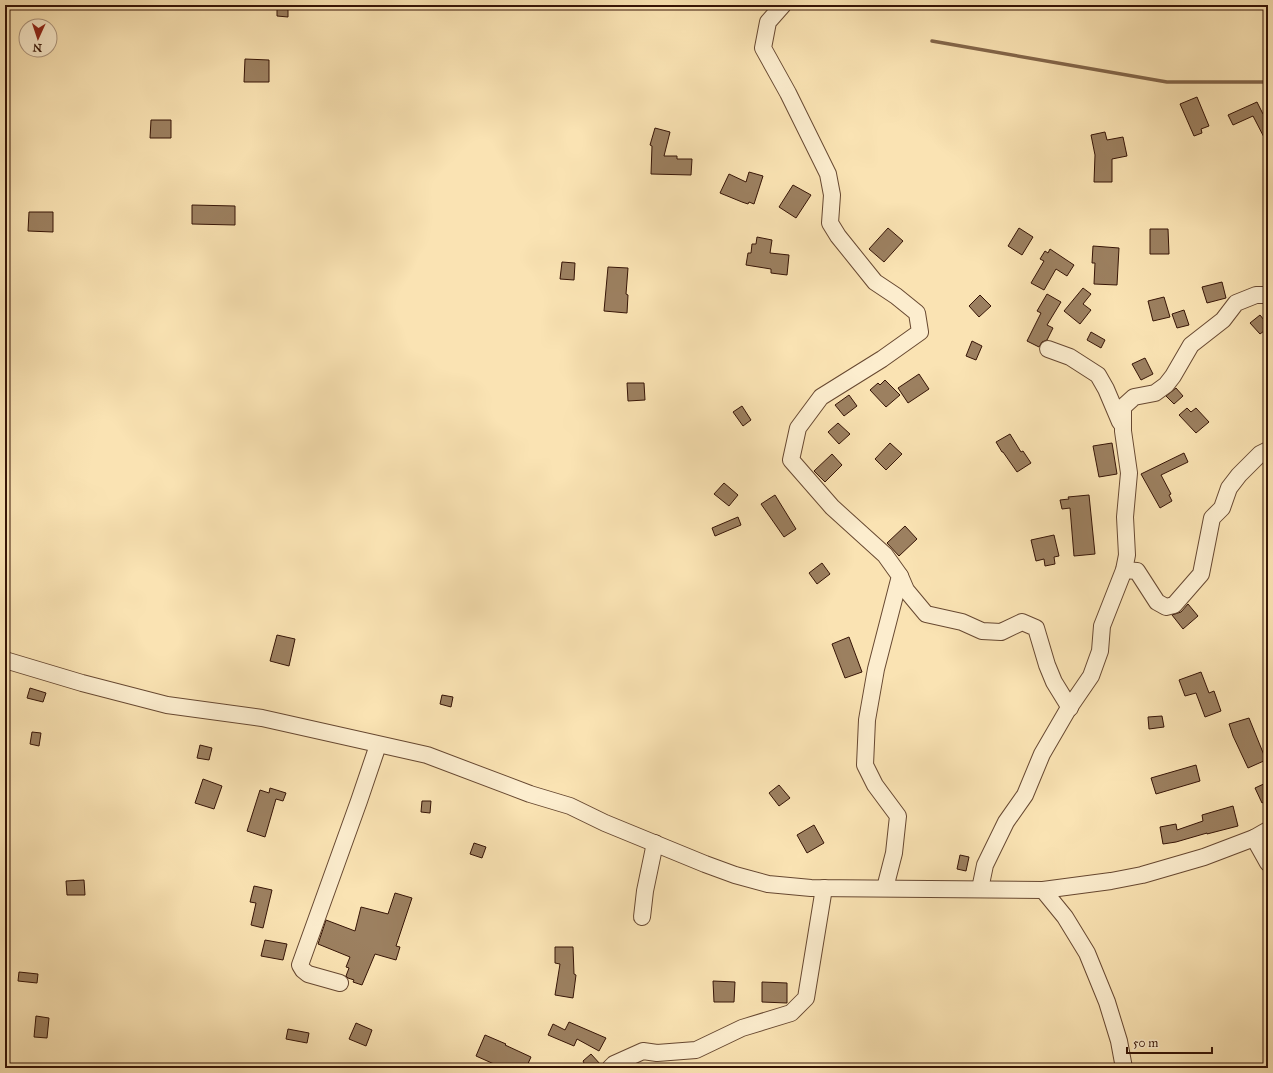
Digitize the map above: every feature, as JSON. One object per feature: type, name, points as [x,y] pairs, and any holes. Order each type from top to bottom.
[{"type":"street","points":[[783,5],[768,22],[763,48],[788,93],[828,174],[832,195],[830,223],[838,236],[875,282],[896,296],[917,313],[920,332],[882,360],[821,397],[798,428],[791,460],[832,507],[885,555],[900,576],[906,590],[926,614],[962,622],[982,631],[1001,632],[1022,622],[1036,628],[1047,665],[1054,682],[1070,708]]},
{"type":"street","points":[[980,889],[985,866],[1006,822],[1025,795],[1042,754],[1091,676],[1100,651],[1102,626],[1124,570],[1127,555],[1125,516],[1129,473],[1123,431],[1123,407],[1134,397],[1156,393],[1166,385],[1191,345],[1223,320],[1236,303],[1256,295],[1268,295]]},
{"type":"street","points":[[1048,349],[1070,357],[1098,375],[1115,408],[1123,431]]},
{"type":"street","points":[[1124,570],[1137,571],[1157,602],[1166,607],[1174,605],[1201,574],[1212,518],[1222,508],[1229,488],[1239,475],[1260,454],[1268,450]]},
{"type":"street","points":[[885,888],[894,853],[898,816],[876,785],[865,765],[868,720],[876,669],[900,576]]},
{"type":"street","points":[[5,660],[82,683],[167,705],[262,718],[427,755],[530,794],[570,806],[605,823],[729,873],[768,884],[812,888],[1043,890],[1111,881],[1142,875],[1204,857],[1254,838],[1268,830]]},
{"type":"street","points":[[340,983],[308,974],[303,970],[300,964],[359,802],[378,745]]},
{"type":"street","points":[[1254,838],[1268,863]]},
{"type":"street","points":[[642,918],[644,891],[655,843]]},
{"type":"street","points":[[610,1068],[614,1064],[643,1051],[657,1053],[696,1050],[742,1028],[791,1013],[806,998],[824,888]]},
{"type":"street","points":[[1043,890],[1064,917],[1087,953],[1109,1009],[1119,1041],[1124,1068]]},
{"type":"building","points":[[277,8],[288,8],[288,17],[277,16]]},
{"type":"building","points":[[245,59],[269,60],[269,82],[244,82]]},
{"type":"building","points":[[1197,97],[1209,126],[1201,129],[1202,133],[1194,136],[1180,104]]},
{"type":"building","points":[[1257,102],[1263,114],[1268,111],[1268,145],[1253,116],[1233,125],[1228,115]]},
{"type":"building","points":[[151,120],[171,120],[171,138],[150,138]]},
{"type":"building","points":[[655,128],[670,132],[664,156],[677,156],[677,159],[692,159],[691,175],[651,174],[652,146],[650,145]]},
{"type":"building","points":[[1105,132],[1107,140],[1123,137],[1127,156],[1112,159],[1112,182],[1094,182],[1095,155],[1091,135]]},
{"type":"building","points":[[749,172],[763,176],[754,204],[749,202],[748,204],[720,193],[729,174],[746,182]]},
{"type":"building","points":[[793,185],[811,195],[796,218],[779,207]]},
{"type":"building","points":[[192,205],[235,206],[235,225],[192,224]]},
{"type":"building","points":[[29,212],[53,212],[53,232],[28,231]]},
{"type":"building","points":[[888,228],[903,241],[884,262],[869,249]]},
{"type":"building","points":[[1019,228],[1033,237],[1022,255],[1008,246]]},
{"type":"building","points":[[1150,229],[1168,229],[1169,254],[1150,254]]},
{"type":"building","points":[[757,237],[772,240],[770,253],[789,255],[787,275],[771,273],[771,269],[746,265],[748,253],[751,253],[752,244],[756,244]]},
{"type":"building","points":[[1093,246],[1119,248],[1117,285],[1094,284],[1095,263],[1092,263]]},
{"type":"building","points":[[1050,249],[1074,265],[1067,276],[1056,269],[1044,290],[1031,283],[1044,261],[1040,259],[1045,251],[1048,253]]},
{"type":"building","points":[[562,262],[575,263],[574,280],[560,279]]},
{"type":"building","points":[[608,267],[628,268],[626,294],[628,295],[627,313],[604,311]]},
{"type":"building","points":[[1222,282],[1226,298],[1207,303],[1202,287]]},
{"type":"building","points":[[1083,288],[1091,294],[1083,304],[1091,310],[1080,324],[1064,311]]},
{"type":"building","points":[[1047,294],[1061,302],[1047,325],[1053,328],[1047,340],[1042,342],[1039,347],[1027,341],[1041,313],[1037,311]]},
{"type":"building","points":[[980,295],[991,306],[979,317],[969,306]]},
{"type":"building","points":[[1164,297],[1170,317],[1153,321],[1148,301]]},
{"type":"building","points":[[1184,310],[1189,325],[1177,328],[1172,314]]},
{"type":"building","points":[[1260,315],[1268,325],[1268,328],[1260,334],[1250,323]]},
{"type":"building","points":[[1091,332],[1105,340],[1101,348],[1087,340]]},
{"type":"building","points":[[972,341],[982,346],[976,360],[966,356]]},
{"type":"building","points":[[1145,358],[1153,374],[1141,380],[1132,364]]},
{"type":"building","points":[[919,374],[929,389],[908,403],[898,388]]},
{"type":"building","points":[[885,380],[900,395],[886,407],[870,390],[878,383],[880,385]]},
{"type":"building","points":[[627,383],[644,383],[645,400],[628,401]]},
{"type":"building","points":[[1176,388],[1183,396],[1174,404],[1166,396]]},
{"type":"building","points":[[849,395],[857,406],[844,416],[835,405]]},
{"type":"building","points":[[742,406],[751,420],[743,426],[733,412]]},
{"type":"building","points":[[1187,408],[1191,412],[1196,408],[1209,422],[1196,433],[1179,415]]},
{"type":"building","points":[[838,423],[850,434],[839,444],[828,432]]},
{"type":"building","points":[[1010,434],[1021,452],[1023,451],[1031,463],[1017,472],[996,442]]},
{"type":"building","points":[[890,443],[902,454],[886,470],[875,459]]},
{"type":"building","points":[[1112,443],[1117,474],[1099,477],[1093,446]]},
{"type":"building","points":[[1184,453],[1188,462],[1161,475],[1171,494],[1169,495],[1172,501],[1160,508],[1141,474]]},
{"type":"building","points":[[832,454],[842,465],[825,482],[814,471]]},
{"type":"building","points":[[724,483],[738,495],[729,506],[714,494]]},
{"type":"building","points":[[775,495],[796,529],[784,537],[761,504]]},
{"type":"building","points":[[1089,495],[1095,554],[1074,556],[1070,508],[1062,509],[1060,500],[1069,499],[1068,497]]},
{"type":"building","points":[[738,517],[741,525],[715,536],[712,528]]},
{"type":"building","points":[[905,526],[917,539],[899,556],[887,543]]},
{"type":"building","points":[[1054,535],[1059,556],[1054,557],[1055,564],[1045,566],[1044,559],[1036,561],[1031,540]]},
{"type":"building","points":[[822,563],[830,574],[817,584],[809,573]]},
{"type":"building","points":[[1188,604],[1198,616],[1183,629],[1172,615],[1181,612]]},
{"type":"building","points":[[277,635],[295,639],[289,666],[270,661]]},
{"type":"building","points":[[849,637],[862,672],[845,678],[832,644]]},
{"type":"building","points":[[1201,672],[1209,693],[1214,691],[1221,711],[1205,717],[1196,693],[1185,696],[1179,680]]},
{"type":"building","points":[[30,688],[46,693],[43,702],[27,698]]},
{"type":"building","points":[[442,695],[453,697],[451,707],[440,704]]},
{"type":"building","points":[[1162,716],[1164,727],[1149,729],[1148,717]]},
{"type":"building","points":[[1249,718],[1266,760],[1248,768],[1229,724]]},
{"type":"building","points":[[32,732],[41,733],[39,746],[30,744]]},
{"type":"building","points":[[200,745],[212,748],[209,760],[197,758]]},
{"type":"building","points":[[1196,765],[1200,781],[1156,794],[1151,778]]},
{"type":"building","points":[[203,779],[222,786],[214,809],[195,803]]},
{"type":"building","points":[[1268,782],[1268,800],[1262,803],[1255,788]]},
{"type":"building","points":[[779,785],[790,798],[779,806],[769,793]]},
{"type":"building","points":[[270,788],[286,793],[283,801],[276,799],[265,837],[247,831],[260,790],[269,793]]},
{"type":"building","points":[[422,801],[431,801],[430,813],[421,812]]},
{"type":"building","points":[[1233,806],[1238,826],[1163,844],[1160,827],[1176,824],[1177,830],[1203,821],[1202,815]]},
{"type":"building","points":[[814,825],[824,843],[807,853],[797,835]]},
{"type":"building","points":[[474,843],[486,847],[482,858],[470,854]]},
{"type":"building","points":[[960,855],[969,857],[966,871],[957,869]]},
{"type":"building","points":[[84,880],[85,895],[67,895],[66,881]]},
{"type":"building","points":[[254,886],[272,890],[263,928],[251,925],[256,903],[250,902]]},
{"type":"building","points":[[395,893],[412,898],[396,946],[400,947],[396,960],[375,954],[362,985],[353,982],[354,980],[346,976],[349,968],[346,967],[350,957],[318,944],[326,920],[355,931],[361,907],[388,914]]},
{"type":"building","points":[[265,940],[287,944],[283,960],[261,956]]},
{"type":"building","points":[[555,947],[573,947],[574,974],[576,975],[573,998],[555,995],[560,964],[555,963]]},
{"type":"building","points":[[19,972],[38,974],[37,983],[18,981]]},
{"type":"building","points":[[713,981],[735,982],[734,1002],[714,1002]]},
{"type":"building","points":[[762,982],[787,983],[787,1003],[762,1002]]},
{"type":"building","points":[[36,1016],[49,1018],[47,1038],[34,1037]]},
{"type":"building","points":[[569,1022],[606,1038],[599,1051],[577,1039],[574,1046],[548,1035],[553,1024],[565,1030]]},
{"type":"building","points":[[356,1023],[372,1030],[366,1046],[349,1039]]},
{"type":"building","points":[[288,1029],[309,1033],[307,1043],[286,1039]]},
{"type":"building","points":[[485,1035],[531,1057],[526,1068],[503,1068],[476,1056]]},
{"type":"building","points":[[591,1054],[601,1065],[601,1068],[577,1068],[584,1063],[583,1061]]},
{"type":"waterway","points":[[932,41],[1167,82],[1268,82]]}]
